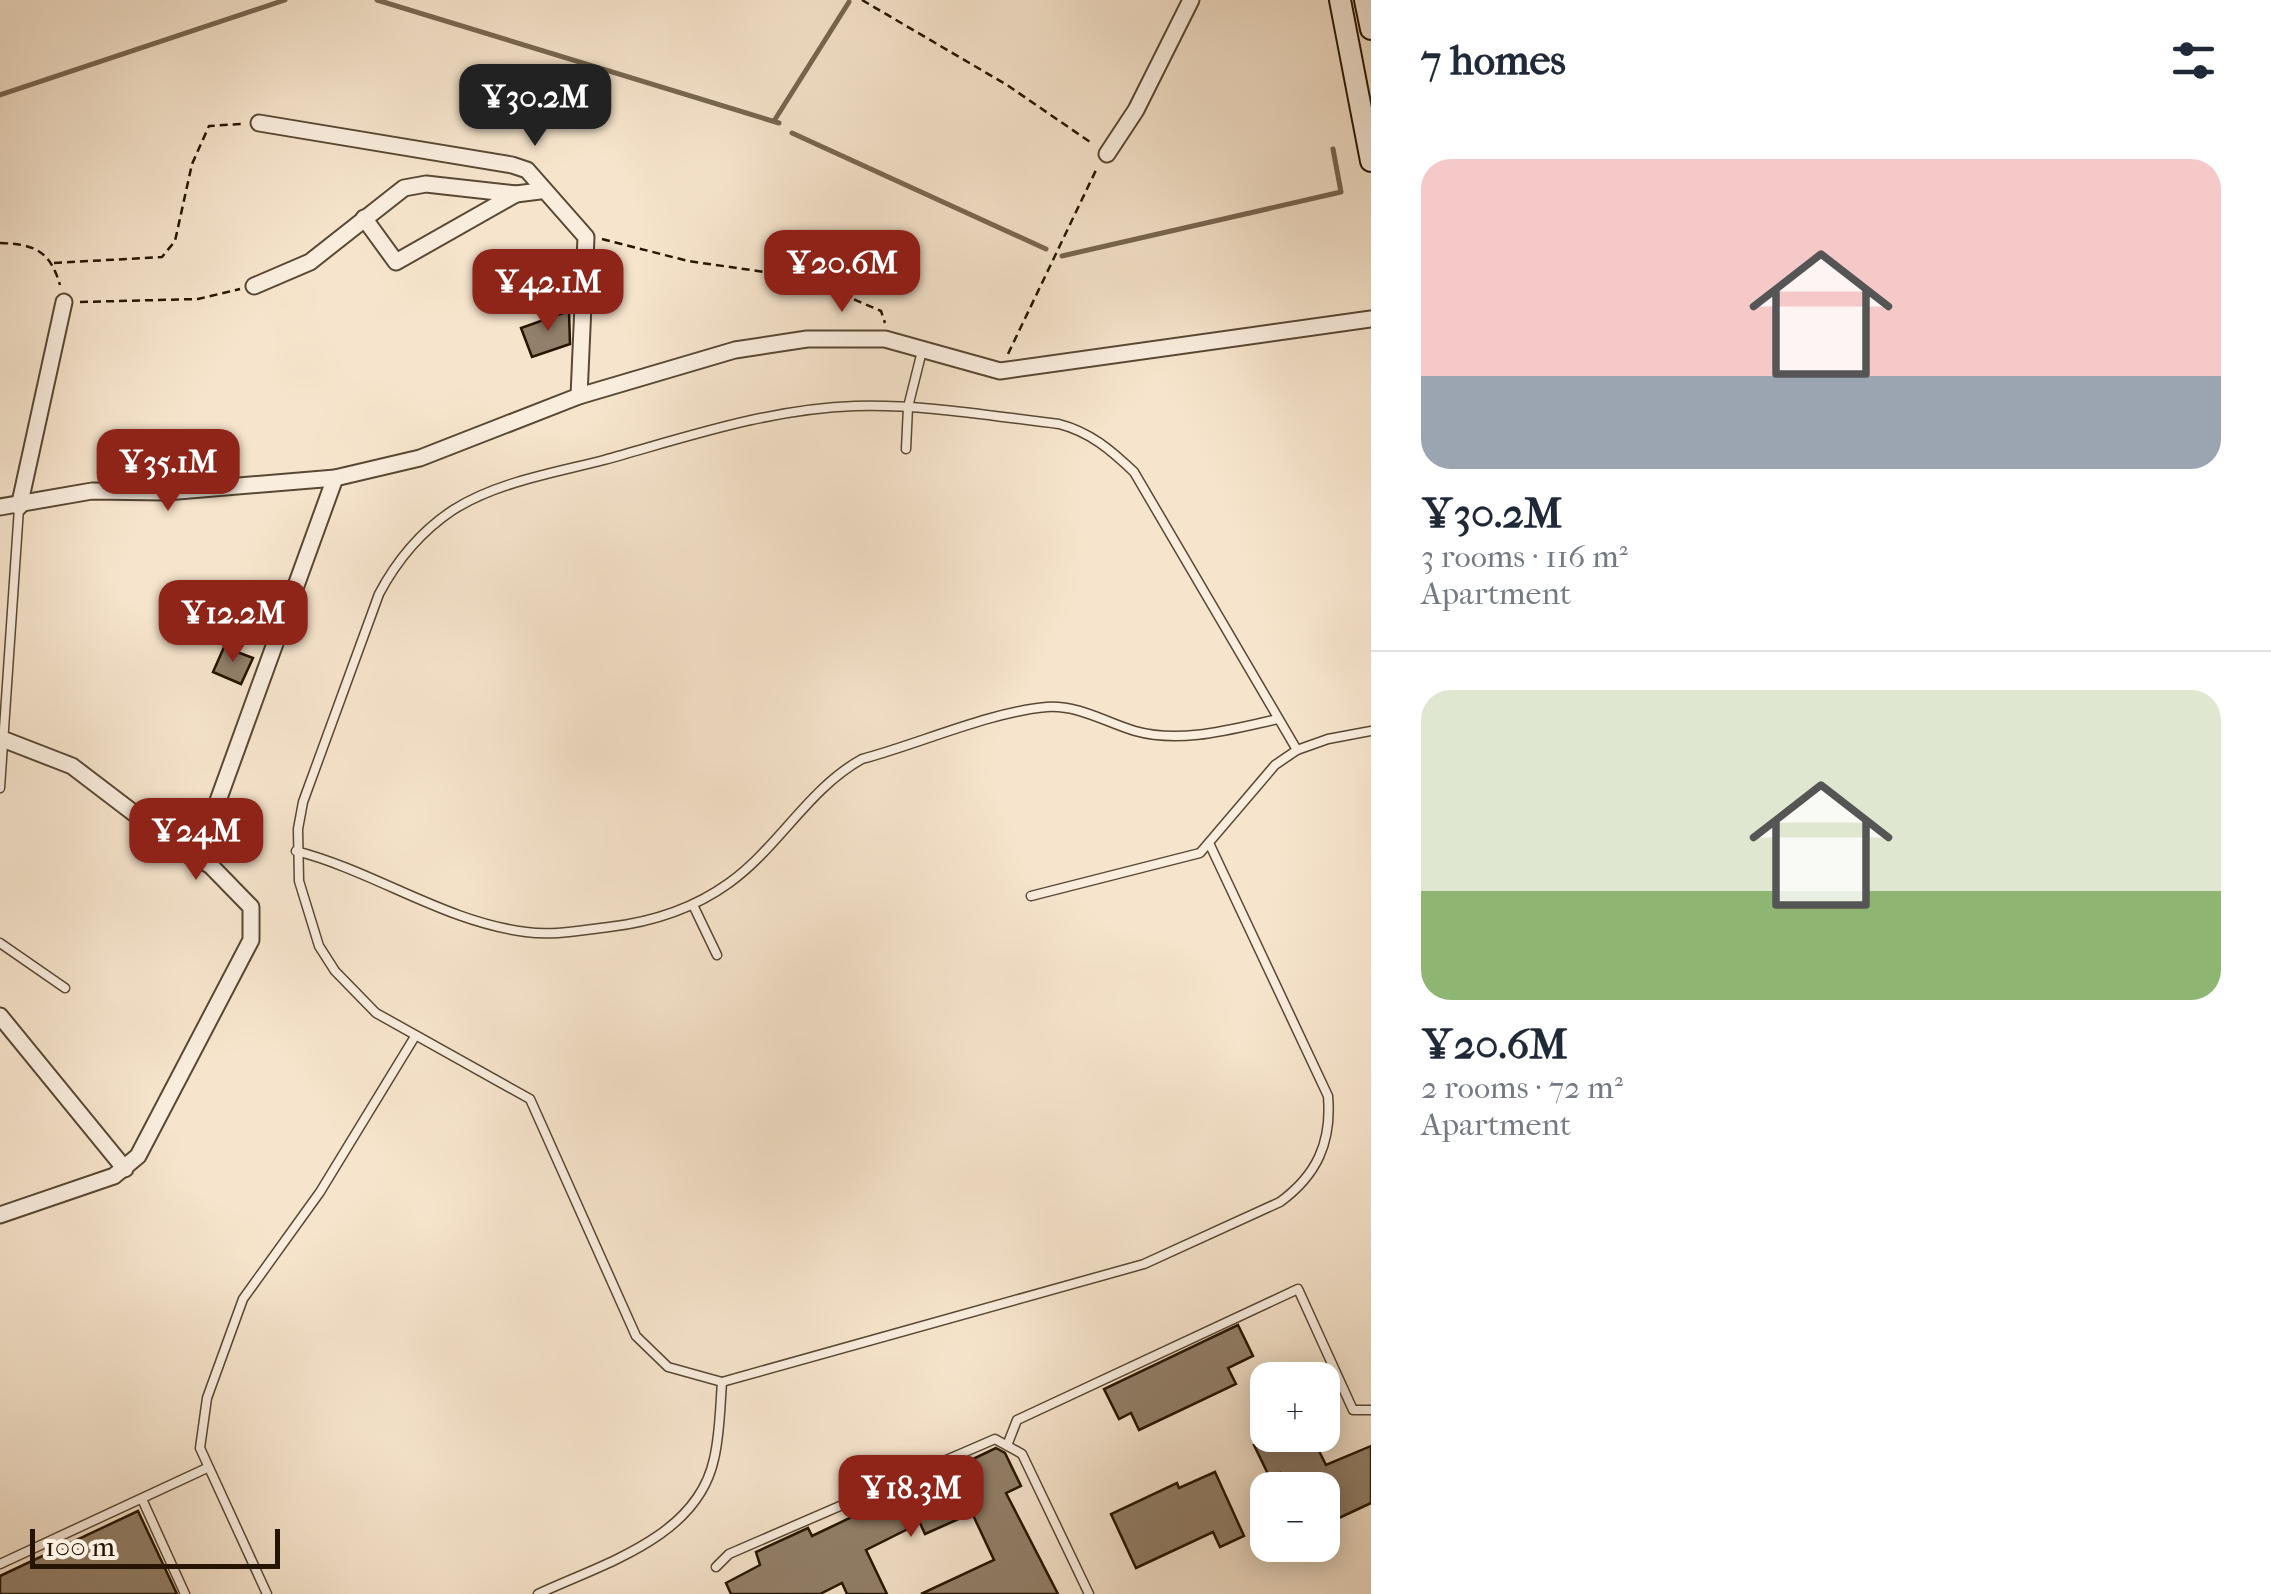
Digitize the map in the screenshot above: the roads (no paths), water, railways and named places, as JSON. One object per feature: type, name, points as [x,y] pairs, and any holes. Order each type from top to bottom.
[{"type":"main road","points":[[1340,0],[1371,161]]},
{"type":"main road","points":[[1366,0],[1371,29]]},
{"type":"street","points":[[1107,154],[1136,110],[1191,0]]},
{"type":"street","points":[[258,124],[526,170],[586,237],[579,396]]},
{"type":"street","points":[[254,286],[310,262],[404,188],[426,184],[516,194],[540,190]]},
{"type":"street","points":[[364,218],[396,262],[516,194]]},
{"type":"street","points":[[20,507],[64,302]]},
{"type":"street","points":[[0,508],[92,491],[166,492],[335,478],[420,458],[579,396],[735,350],[808,339],[885,339],[1000,371],[1371,318]]},
{"type":"street","points":[[210,865],[208,831],[335,478]]},
{"type":"street","points":[[0,1214],[126,1169],[138,1156],[251,940],[251,907],[210,865],[190,856],[72,766],[5,740]]},
{"type":"street","points":[[0,1016],[126,1169]]},
{"type":"lane","points":[[906,449],[908,407],[922,350]]},
{"type":"lane","points":[[1210,844],[1328,1096],[1327,1142],[1316,1168],[1300,1188],[1280,1202],[1144,1264],[722,1382],[668,1368],[636,1336],[530,1099],[414,1038],[355,994],[319,946],[306,915],[296,850],[304,802],[379,594],[409,548],[442,518],[504,487],[757,417],[812,408],[908,407],[1059,424],[1080,430],[1105,445],[1134,472],[1297,750]]},
{"type":"lane","points":[[0,788],[20,507]]},
{"type":"lane","points":[[296,850],[336,861],[482,922],[524,932],[570,933],[631,924],[693,905],[748,870],[841,771],[862,759],[1048,707],[1095,714],[1135,731],[1168,736],[1200,735],[1278,719]]},
{"type":"lane","points":[[1031,896],[1200,854],[1275,766],[1297,750],[1371,731]]},
{"type":"lane","points":[[693,905],[717,955]]},
{"type":"lane","points":[[0,943],[65,988]]},
{"type":"lane","points":[[267,1594],[207,1468],[200,1448],[200,1426],[217,1362],[243,1300],[320,1192],[414,1038]]},
{"type":"lane","points":[[1008,1444],[1018,1420],[1298,1289],[1353,1410],[1371,1410]]},
{"type":"lane","points":[[538,1594],[675,1525],[704,1488],[714,1462],[722,1382]]},
{"type":"lane","points":[[716,1567],[728,1554],[995,1439],[1022,1454],[1089,1594]]},
{"type":"lane","points":[[0,1564],[207,1468]]},
{"type":"lane","points":[[142,1499],[185,1594]]},
{"type":"waterway","points":[[0,95],[285,0]]},
{"type":"waterway","points":[[377,0],[779,123]]},
{"type":"waterway","points":[[774,121],[849,2]]},
{"type":"waterway","points":[[792,133],[1046,249]]},
{"type":"waterway","points":[[1062,256],[1341,192],[1333,149]]}]
